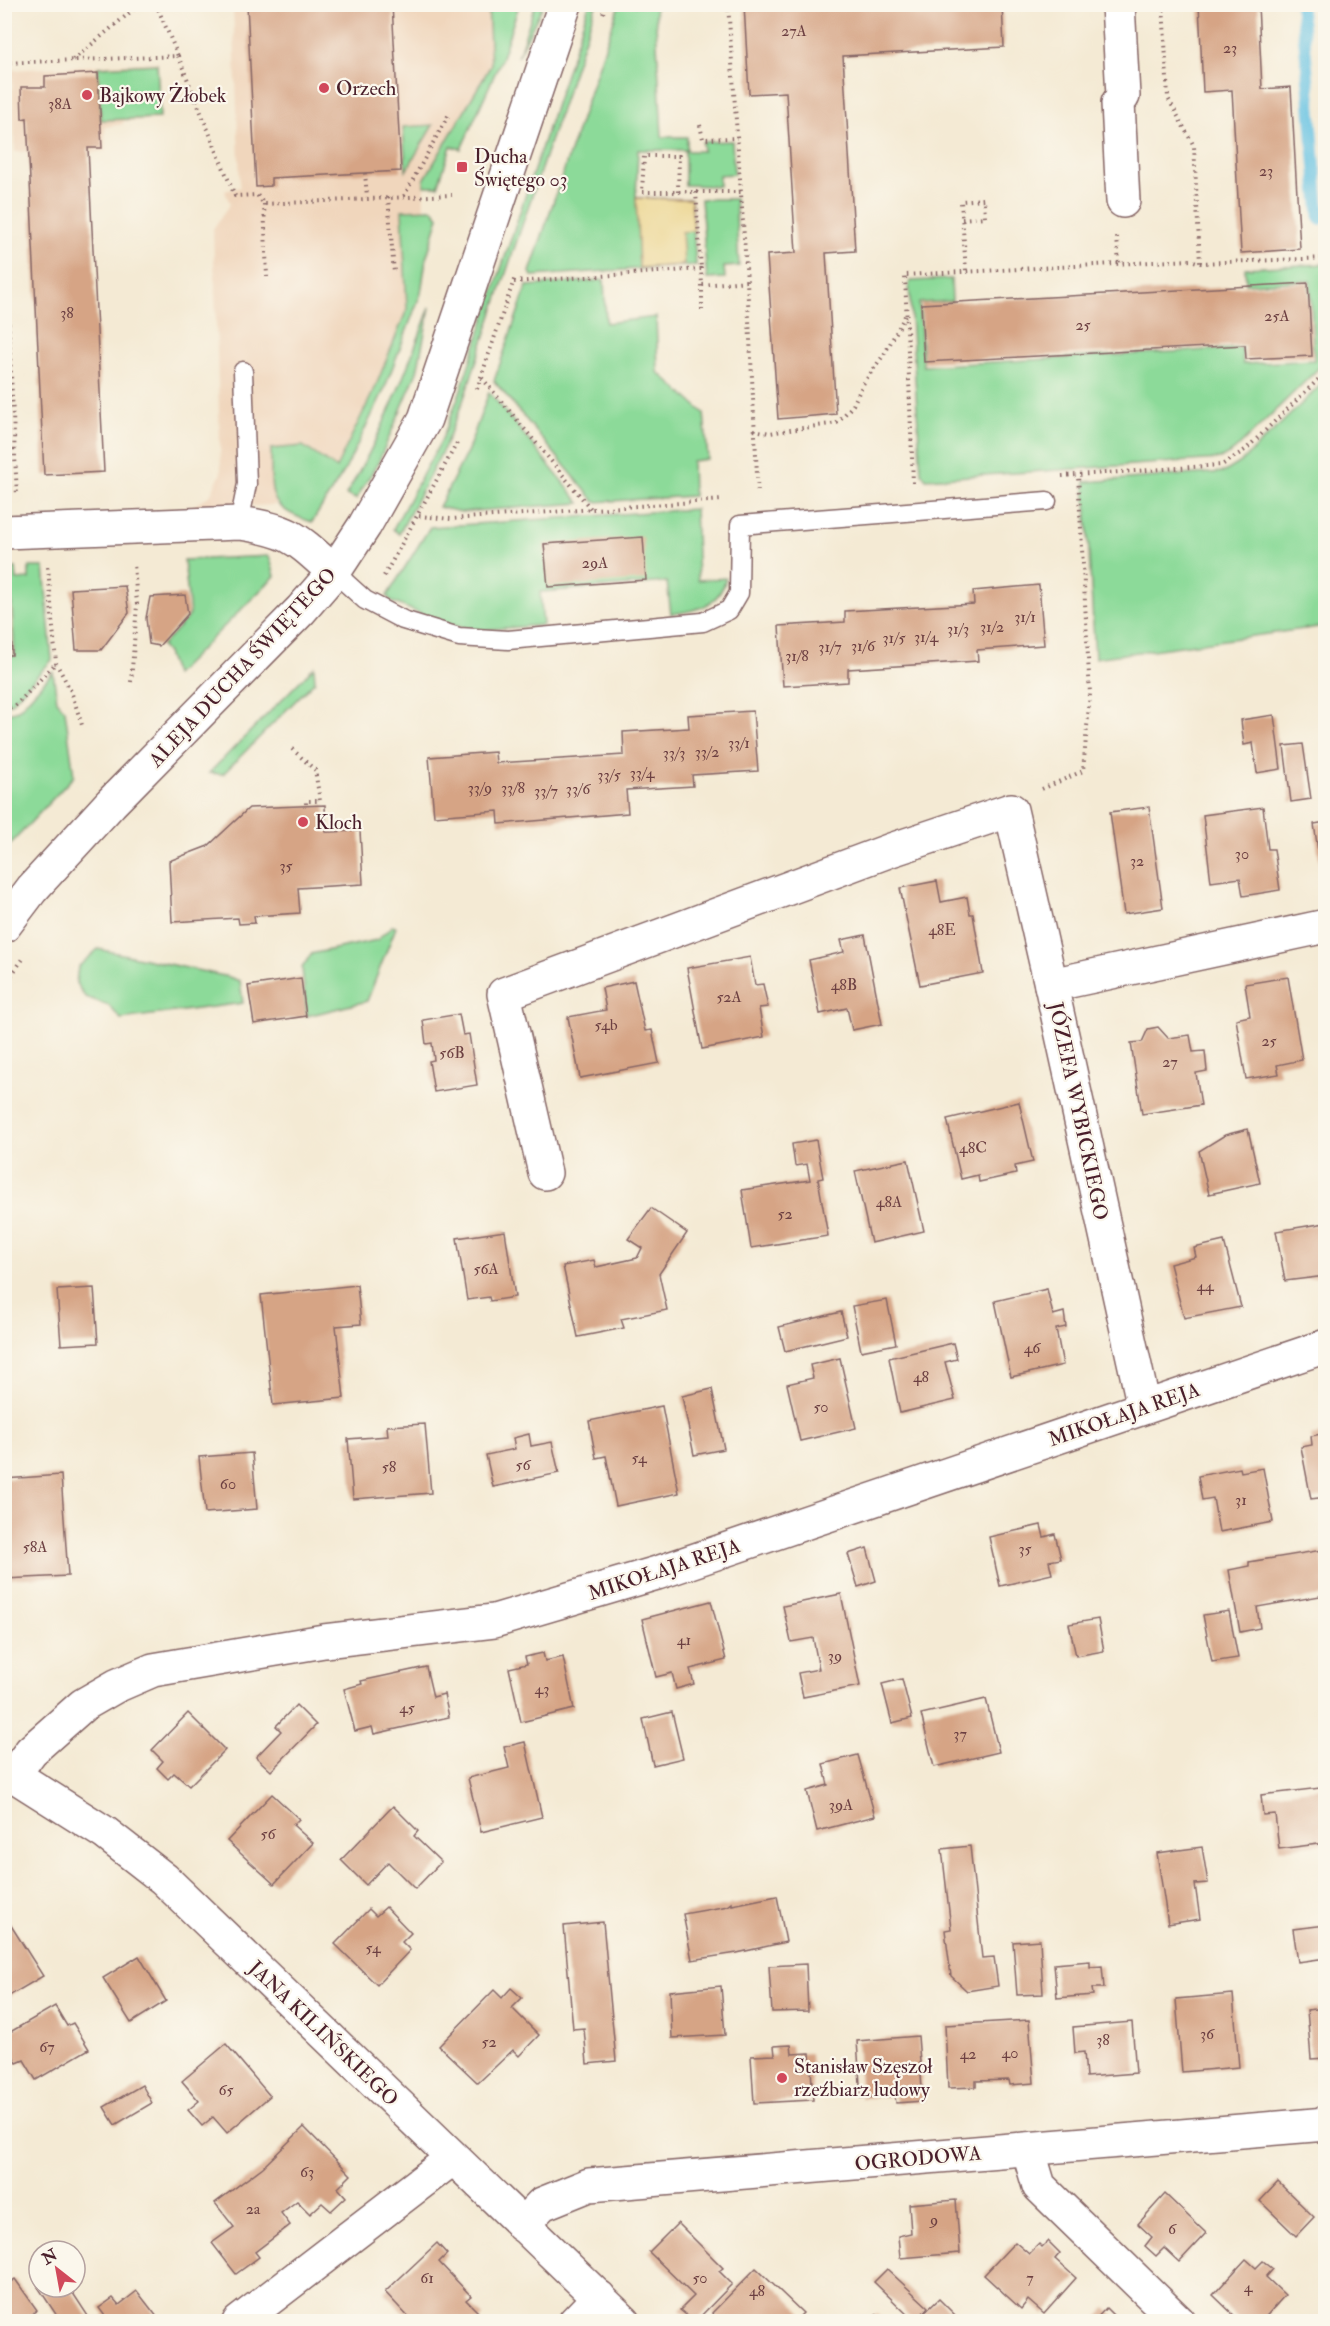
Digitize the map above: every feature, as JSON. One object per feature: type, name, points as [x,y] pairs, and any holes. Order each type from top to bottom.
[{"type":"street","name":"ALEJA DUCHA ŚWIĘTEGO","points":[[4,926],[32,889],[103,812],[301,610],[334,572],[392,481],[425,419],[565,4]]},
{"type":"street","points":[[1118,4],[1123,96],[1118,103],[1123,201]]},
{"type":"street","points":[[12,532],[239,523],[274,528],[291,535],[334,572]]},
{"type":"street","points":[[545,1173],[504,994],[891,850],[1011,810],[1051,985]]},
{"type":"street","name":"JÓZEFA WYBICKIEGO","points":[[1144,1407],[1051,985],[1326,926]]},
{"type":"street","name":"MIKOŁAJA REJA","points":[[9,1772],[83,1705],[116,1686],[153,1670],[324,1641],[494,1621],[657,1574],[1326,1346]]},
{"type":"street","name":"JANA KILIŃSKIEGO","points":[[9,1772],[105,1833],[164,1880],[624,2322]]},
{"type":"street","name":"OGRODOWA","points":[[522,2225],[542,2204],[589,2185],[1326,2124]]},
{"type":"street","points":[[1028,2149],[1039,2186],[1179,2322]]},
{"type":"street","points":[[238,2322],[453,2158]]},
{"type":"street","points":[[575,2322],[599,2297]]},
{"type":"lane","points":[[239,523],[247,484],[243,371]]},
{"type":"lane","points":[[334,572],[365,600],[403,620],[459,637],[508,640],[703,622],[729,610],[739,593],[740,525],[1047,501]]},
{"type":"path","points":[[72,61],[140,4]]},
{"type":"path","points":[[156,4],[235,196],[257,195],[264,204],[267,278]]},
{"type":"path","points":[[728,4],[747,281],[758,497],[748,498]]},
{"type":"path","points":[[1163,4],[1168,98],[1194,147],[1200,263]]},
{"type":"path","points":[[4,63],[178,56]]},
{"type":"path","points":[[404,197],[449,114]]},
{"type":"path","points":[[700,125],[703,139],[737,138]]},
{"type":"path","points":[[678,192],[679,156],[644,156],[642,192],[678,192],[696,192],[741,192]]},
{"type":"path","points":[[365,173],[367,197]]},
{"type":"path","points":[[696,192],[702,310]]},
{"type":"path","points":[[264,204],[367,197],[452,195]]},
{"type":"path","points":[[388,197],[394,273]]},
{"type":"path","points":[[962,219],[986,217],[984,199],[961,201],[962,219],[966,272]]},
{"type":"path","points":[[4,234],[11,348],[12,532]]},
{"type":"path","points":[[902,487],[913,486],[904,275],[1191,260],[1200,263],[1326,258]]},
{"type":"path","points":[[514,282],[701,269]]},
{"type":"path","points":[[702,285],[747,281]]},
{"type":"path","points":[[754,430],[770,433],[837,423],[854,405],[863,384],[885,353],[906,314]]},
{"type":"path","points":[[4,353],[11,348]]},
{"type":"path","points":[[1054,477],[1221,465],[1245,450],[1326,372]]},
{"type":"path","points":[[482,378],[592,510]]},
{"type":"path","points":[[1011,810],[1029,794],[1083,771],[1090,694],[1078,475]]},
{"type":"path","points":[[419,516],[451,519],[731,499]]},
{"type":"path","points":[[131,682],[137,604],[133,555]]},
{"type":"path","points":[[47,560],[56,663],[71,691],[82,725]]},
{"type":"path","points":[[4,710],[15,706],[56,663]]},
{"type":"path","points":[[292,749],[315,770],[320,801],[306,801],[306,806]]},
{"type":"shaded area","points":[[233,5],[506,5],[491,64],[424,180],[423,268],[375,388],[336,469],[303,446],[274,499],[276,505],[191,508],[210,495],[221,473],[213,229],[230,204],[225,191],[240,187]]},
{"type":"shaded area","name":"Bajkowy Żłobek","points":[[158,62],[161,119],[124,121],[122,124],[105,127],[105,151],[90,153],[89,149],[15,152],[12,70]]},
{"type":"green space","points":[[488,5],[519,5],[501,60],[461,149],[451,146],[438,186],[424,186],[424,180],[491,65]]},
{"type":"green space","points":[[535,5],[543,5],[518,57]]},
{"type":"green space","points":[[589,5],[596,5],[463,401],[445,446],[399,534],[393,529],[442,439],[458,398]]},
{"type":"green space","points":[[619,5],[655,5],[662,137],[687,137],[687,151],[703,151],[702,142],[732,141],[734,174],[719,175],[719,186],[685,185],[685,150],[638,150],[636,198],[691,199],[696,265],[532,276],[530,272]]},
{"type":"green space","points":[[157,64],[160,118],[101,120],[98,67]]},
{"type":"green space","points":[[433,125],[406,171],[403,127]]},
{"type":"green space","points":[[701,199],[735,199],[739,266],[724,267],[725,278],[707,279]]},
{"type":"green space","points":[[433,209],[439,217],[426,259],[421,293],[384,390],[345,470],[312,522],[285,511],[274,497],[271,449],[303,446],[336,468],[375,388],[407,309],[402,210]]},
{"type":"green space","points":[[1325,264],[1325,362],[1234,451],[1220,459],[926,479],[921,472],[909,284],[911,281],[951,279],[952,301],[919,303],[923,366],[1242,348],[1243,364],[1314,360],[1310,281],[1246,284],[1245,268]]},
{"type":"green space","points":[[604,280],[606,323],[656,317],[658,372],[704,413],[708,459],[692,461],[693,496],[595,502],[494,381],[527,286]]},
{"type":"green space","points":[[430,307],[417,372],[378,463],[356,499],[346,495],[382,426]]},
{"type":"green space","points":[[1325,381],[1325,626],[1095,658],[1085,482],[1225,472],[1241,462]]},
{"type":"green space","points":[[489,392],[580,503],[461,512],[439,507],[468,450]]},
{"type":"green space","points":[[695,509],[698,580],[726,578],[718,595],[698,609],[671,614],[667,582],[540,592],[543,625],[482,630],[448,625],[392,602],[387,596],[430,527]]},
{"type":"green space","points":[[269,556],[275,576],[175,675],[167,653],[161,646],[190,615],[184,560]]},
{"type":"green space","points":[[29,567],[44,567],[52,660],[11,703],[5,705],[5,657],[15,656],[11,593],[5,593],[5,568],[16,568],[17,580],[29,579]]},
{"type":"green space","points":[[314,667],[315,681],[223,774],[209,773]]},
{"type":"green space","points":[[53,672],[57,701],[65,710],[74,776],[5,850],[5,714],[18,710]]},
{"type":"green space","points":[[392,926],[396,927],[367,1001],[307,1016],[302,968],[311,954],[377,940]]},
{"type":"green space","points":[[98,949],[240,981],[243,1003],[121,1019],[108,1005],[85,997],[76,983],[78,967]]},
{"type":"sand","points":[[636,198],[691,199],[694,231],[682,232],[684,265],[639,268]]},
{"type":"building","name":"Orzech","points":[[247,4],[392,4],[401,171],[271,178],[271,186],[256,187]]},
{"type":"building","points":[[744,4],[1002,4],[1004,47],[843,56],[855,251],[826,253],[836,414],[778,419],[767,255],[796,253],[786,92],[749,94]]},
{"type":"building","points":[[1199,4],[1258,4],[1262,89],[1291,87],[1300,249],[1241,253],[1232,90],[1203,92]]},
{"type":"building","points":[[98,73],[102,148],[88,148],[104,472],[44,475],[27,118],[22,119],[21,87],[45,87],[45,76]]},
{"type":"building","points":[[1308,283],[1312,356],[1246,359],[1245,345],[924,362],[921,304]]},
{"type":"building","points":[[643,537],[646,580],[548,587],[544,544]]},
{"type":"building","points":[[1039,585],[1044,645],[977,650],[978,661],[848,669],[848,682],[783,686],[779,626],[845,622],[845,611],[974,604],[973,591]]},
{"type":"building","points":[[125,586],[129,613],[101,650],[76,650],[71,589]]},
{"type":"building","points":[[4,595],[10,595],[12,655],[4,655]]},
{"type":"building","points":[[185,595],[188,614],[159,646],[149,644],[146,618],[150,597]]},
{"type":"building","points":[[753,711],[758,771],[692,775],[693,786],[626,790],[628,813],[499,824],[498,811],[434,816],[429,757],[495,752],[496,763],[624,755],[623,732],[689,728],[688,715]]},
{"type":"building","points":[[1274,715],[1281,769],[1257,773],[1253,743],[1244,745],[1241,720]]},
{"type":"building","points":[[1303,744],[1311,799],[1291,802],[1284,746]]},
{"type":"building","points":[[325,805],[326,832],[360,831],[363,884],[298,888],[300,913],[254,916],[255,923],[239,924],[238,918],[172,922],[169,861],[208,846],[249,808]]},
{"type":"building","points":[[1149,807],[1163,908],[1124,914],[1110,812]]},
{"type":"building","points":[[1263,807],[1268,849],[1274,849],[1280,890],[1243,896],[1240,878],[1211,882],[1203,815]]},
{"type":"building","points":[[1326,822],[1326,876],[1322,876],[1314,824]]},
{"type":"building","points":[[937,881],[941,902],[967,897],[970,914],[973,914],[983,973],[920,985],[900,888]]},
{"type":"building","points":[[865,935],[882,1024],[852,1030],[847,1008],[820,1014],[809,960],[844,952],[841,940]]},
{"type":"building","points":[[750,957],[755,985],[763,984],[768,1007],[759,1008],[764,1037],[702,1049],[687,968]]},
{"type":"building","points":[[1288,977],[1302,1060],[1277,1065],[1279,1074],[1246,1079],[1236,1019],[1250,1016],[1245,984]]},
{"type":"building","points":[[301,978],[306,1016],[254,1024],[248,986]]},
{"type":"building","points":[[634,981],[645,1031],[652,1030],[659,1063],[580,1078],[568,1017],[606,1010],[602,988]]},
{"type":"building","points":[[459,1014],[463,1035],[469,1034],[477,1085],[434,1092],[429,1061],[434,1060],[432,1043],[426,1044],[423,1020]]},
{"type":"building","points":[[1158,1027],[1168,1038],[1190,1035],[1193,1052],[1205,1051],[1207,1071],[1196,1073],[1201,1105],[1142,1114],[1131,1043],[1142,1042],[1148,1029]]},
{"type":"building","points":[[1019,1102],[1033,1162],[1015,1166],[1016,1174],[979,1182],[978,1175],[961,1179],[947,1119]]},
{"type":"building","points":[[1248,1129],[1260,1183],[1209,1194],[1199,1151],[1225,1135]]},
{"type":"building","points":[[816,1140],[823,1178],[818,1179],[828,1236],[751,1248],[742,1190],[810,1180],[807,1164],[795,1166],[792,1144]]},
{"type":"building","points":[[908,1160],[924,1231],[871,1243],[855,1171]]},
{"type":"building","points":[[651,1208],[687,1233],[659,1274],[667,1310],[621,1319],[624,1328],[578,1337],[563,1266],[594,1260],[596,1267],[637,1258],[642,1248],[628,1239]]},
{"type":"building","points":[[1326,1223],[1326,1276],[1285,1281],[1276,1231]]},
{"type":"building","points":[[505,1231],[515,1297],[490,1301],[489,1297],[467,1300],[457,1238]]},
{"type":"building","points":[[1224,1241],[1241,1307],[1184,1318],[1170,1264],[1196,1257],[1194,1248]]},
{"type":"building","points":[[357,1285],[361,1324],[336,1326],[344,1398],[273,1405],[261,1295]]},
{"type":"building","points":[[94,1288],[98,1343],[61,1345],[57,1290]]},
{"type":"building","points":[[1047,1289],[1053,1315],[1064,1312],[1066,1327],[1056,1329],[1063,1365],[1011,1377],[995,1301]]},
{"type":"building","points":[[887,1300],[896,1344],[861,1351],[852,1306]]},
{"type":"building","points":[[841,1312],[847,1336],[785,1351],[779,1327]]},
{"type":"building","points":[[953,1343],[957,1359],[945,1362],[955,1400],[900,1413],[889,1358]]},
{"type":"building","points":[[840,1358],[856,1428],[800,1441],[787,1384],[813,1378],[810,1365]]},
{"type":"building","points":[[712,1389],[724,1449],[694,1455],[682,1396]]},
{"type":"building","points":[[662,1406],[679,1493],[616,1506],[606,1456],[596,1458],[589,1421]]},
{"type":"building","points":[[425,1424],[431,1493],[353,1499],[348,1439],[388,1436],[387,1426]]},
{"type":"building","points":[[1326,1433],[1326,1497],[1311,1499],[1301,1447],[1312,1445],[1311,1436]]},
{"type":"building","points":[[529,1434],[531,1446],[552,1442],[559,1473],[493,1487],[486,1455],[515,1449],[513,1438]]},
{"type":"building","points":[[252,1453],[257,1509],[205,1513],[199,1457]]},
{"type":"building","points":[[1240,1468],[1241,1472],[1263,1468],[1273,1522],[1219,1532],[1213,1498],[1202,1500],[1198,1476]]},
{"type":"building","points":[[61,1475],[68,1576],[4,1579],[4,1479]]},
{"type":"building","points":[[1041,1525],[1044,1537],[1055,1534],[1061,1559],[1049,1561],[1052,1574],[1000,1586],[989,1537]]},
{"type":"building","points":[[867,1548],[876,1581],[858,1587],[848,1554]]},
{"type":"building","points":[[1322,1550],[1326,1595],[1257,1607],[1260,1628],[1240,1632],[1229,1570],[1249,1566],[1249,1562]]},
{"type":"building","points":[[841,1594],[860,1686],[803,1697],[798,1673],[819,1669],[813,1638],[791,1642],[783,1606]]},
{"type":"building","points":[[711,1601],[726,1660],[690,1669],[694,1684],[676,1689],[672,1673],[656,1677],[642,1619]]},
{"type":"building","points":[[1229,1611],[1238,1658],[1212,1662],[1203,1615]]},
{"type":"building","points":[[1098,1619],[1104,1651],[1076,1656],[1069,1624]]},
{"type":"building","points":[[543,1653],[545,1661],[563,1657],[574,1709],[521,1722],[509,1668],[527,1664],[525,1657]]},
{"type":"building","points":[[426,1667],[433,1697],[444,1694],[449,1717],[374,1734],[372,1727],[355,1731],[344,1689],[362,1684],[361,1681]]},
{"type":"building","points":[[902,1679],[912,1718],[892,1723],[882,1684]]},
{"type":"building","points":[[986,1699],[999,1752],[934,1767],[921,1714]]},
{"type":"building","points":[[296,1705],[316,1725],[271,1771],[256,1757],[281,1731],[276,1726]]},
{"type":"building","points":[[672,1712],[683,1758],[653,1765],[643,1719]]},
{"type":"building","points":[[188,1713],[225,1750],[189,1786],[174,1773],[168,1779],[157,1768],[163,1761],[152,1750]]},
{"type":"building","points":[[525,1742],[542,1817],[481,1832],[468,1778],[509,1768],[504,1747]]},
{"type":"building","points":[[858,1755],[875,1816],[817,1831],[807,1791],[828,1785],[823,1764]]},
{"type":"building","points":[[1320,1788],[1326,1843],[1279,1849],[1275,1814],[1263,1815],[1261,1795]]},
{"type":"building","points":[[272,1794],[299,1819],[293,1825],[313,1843],[274,1884],[227,1841]]},
{"type":"building","points":[[393,1806],[418,1831],[414,1836],[441,1862],[415,1889],[388,1862],[366,1885],[341,1860]]},
{"type":"building","points":[[970,1846],[982,1958],[994,1957],[998,1986],[967,1991],[951,1976],[945,1930],[951,1929],[942,1849]]},
{"type":"building","points":[[1202,1847],[1208,1883],[1195,1884],[1200,1919],[1168,1924],[1157,1853]]},
{"type":"building","points":[[777,1896],[786,1942],[692,1960],[683,1914]]},
{"type":"building","points":[[386,1907],[411,1933],[402,1942],[410,1950],[377,1985],[335,1944],[369,1909],[376,1916]]},
{"type":"building","points":[[603,1922],[616,2061],[587,2064],[584,2028],[573,2029],[564,1926]]},
{"type":"building","points":[[10,1924],[43,1976],[4,1999],[4,1927]]},
{"type":"building","points":[[1326,1925],[1326,1958],[1298,1962],[1293,1929]]},
{"type":"building","points":[[1040,1940],[1043,1994],[1017,1995],[1013,1942]]},
{"type":"building","points":[[139,1956],[166,2001],[131,2023],[103,1978]]},
{"type":"building","points":[[1090,1961],[1090,1967],[1102,1966],[1104,1988],[1092,1988],[1093,1995],[1057,1998],[1054,1964]]},
{"type":"building","points":[[806,1964],[808,2011],[772,2012],[769,1966]]},
{"type":"building","points":[[721,1986],[725,2035],[672,2038],[670,1991]]},
{"type":"building","points":[[511,1988],[522,1998],[512,2008],[539,2035],[519,2056],[513,2050],[478,2083],[439,2046],[494,1990],[502,1998]]},
{"type":"building","points":[[1233,1994],[1239,2067],[1182,2072],[1176,1999]]},
{"type":"building","points":[[55,2006],[67,2026],[73,2023],[89,2049],[36,2080],[24,2060],[17,2063],[5,2042],[5,2035]]},
{"type":"building","points":[[1326,2008],[1326,2058],[1311,2059],[1307,2010]]},
{"type":"building","points":[[1029,2020],[1034,2083],[1010,2085],[1009,2080],[976,2081],[976,2087],[948,2088],[945,2025]]},
{"type":"building","points":[[1132,2022],[1136,2073],[1086,2077],[1084,2052],[1075,2053],[1073,2027]]},
{"type":"building","points":[[918,2036],[923,2101],[896,2103],[895,2096],[861,2098],[857,2041]]},
{"type":"building","points":[[226,2044],[270,2096],[227,2133],[213,2117],[202,2126],[188,2110],[199,2101],[182,2081]]},
{"type":"building","name":"Stanisław Szęszoł rzeźbiarz ludowy","points":[[791,2045],[792,2054],[810,2053],[813,2100],[754,2103],[751,2056],[775,2055],[774,2046]]},
{"type":"building","points":[[142,2085],[152,2103],[115,2125],[104,2107]]},
{"type":"building","points":[[304,2127],[351,2175],[338,2188],[346,2197],[331,2211],[322,2203],[310,2214],[297,2201],[281,2213],[290,2225],[255,2252],[259,2257],[236,2274],[212,2243],[234,2227],[215,2203],[263,2167]]},
{"type":"building","points":[[1278,2182],[1314,2217],[1296,2236],[1260,2201]]},
{"type":"building","points":[[1165,2194],[1206,2233],[1179,2262],[1164,2248],[1156,2256],[1145,2246],[1152,2237],[1138,2224]]},
{"type":"building","points":[[956,2200],[960,2253],[900,2258],[898,2236],[911,2233],[909,2204]]},
{"type":"building","points":[[678,2223],[723,2268],[719,2271],[732,2284],[695,2322],[680,2310],[694,2296],[649,2252]]},
{"type":"building","points":[[1048,2241],[1060,2253],[1055,2259],[1076,2278],[1044,2314],[1028,2300],[1021,2309],[984,2275],[1015,2242],[1029,2254],[1039,2244],[1042,2247]]},
{"type":"building","points":[[437,2243],[447,2254],[439,2262],[471,2296],[466,2300],[483,2317],[479,2322],[413,2322],[385,2292]]},
{"type":"building","points":[[1246,2259],[1256,2268],[1263,2261],[1273,2269],[1266,2277],[1285,2295],[1261,2322],[1241,2322],[1213,2295]]},
{"type":"building","points":[[756,2268],[803,2313],[794,2322],[721,2322],[712,2313]]},
{"type":"building","points":[[887,2269],[928,2307],[918,2319],[939,2299],[958,2318],[954,2322],[915,2322],[874,2282]]},
{"type":"building","points":[[15,2279],[37,2310],[20,2322],[13,2322],[4,2309],[4,2286]]},
{"type":"building","points":[[137,2291],[161,2322],[97,2322],[105,2316],[99,2308],[113,2298],[119,2305]]},
{"type":"building","points":[[46,2299],[77,2299],[88,2316],[80,2322],[61,2322]]},
{"type":"building","points":[[1106,2308],[1120,2322],[1093,2322]]},
{"type":"building","points":[[877,2314],[884,2322],[870,2322]]},
{"type":"waterway","points":[[1300,4],[1320,219]]},
{"type":"place","name":"Orzech","points":[[324,88]]},
{"type":"place","name":"Bajkowy Żłobek","points":[[87,95]]},
{"type":"place","name":"Ducha Świętego 03","points":[[462,167]]},
{"type":"place","name":"Kloch","points":[[303,822]]},
{"type":"place","name":"Stanisław Szęszoł rzeźbiarz ludowy","points":[[782,2078]]}]
